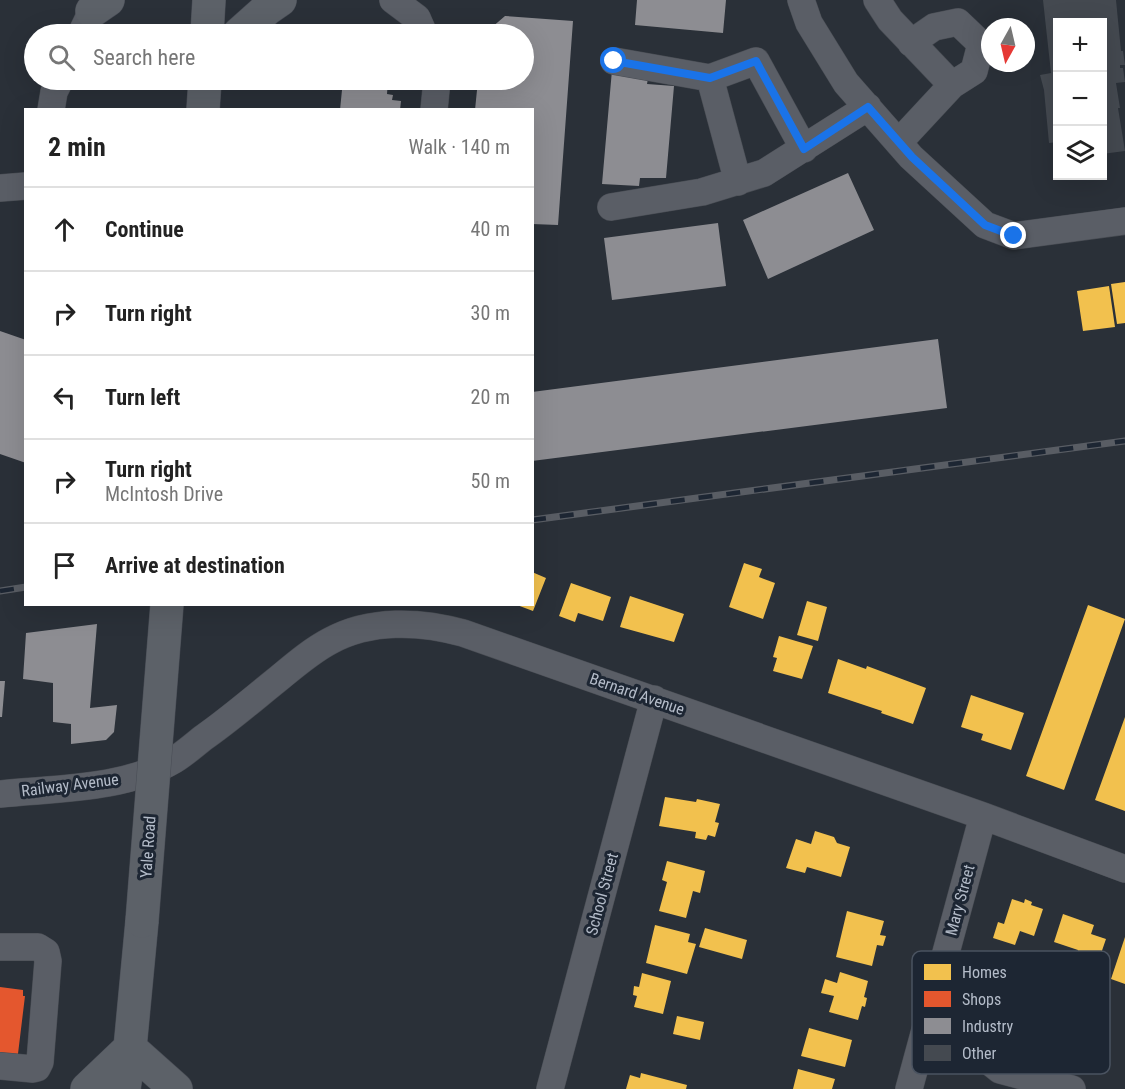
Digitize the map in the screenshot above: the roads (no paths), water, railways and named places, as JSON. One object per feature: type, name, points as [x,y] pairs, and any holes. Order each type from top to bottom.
[{"type":"main road","points":[[250,24],[280,0]]},
{"type":"main road","points":[[203,108],[204,90]]},
{"type":"main road","name":"Yale Road","points":[[124,1089],[142,921],[167,606]]},
{"type":"main road","points":[[87,1089],[130,1047],[176,1089]]},
{"type":"street","points":[[393,0],[417,18],[420,24]]},
{"type":"street","points":[[801,0],[809,23],[846,83],[912,157],[985,225],[1014,236],[1125,221]]},
{"type":"street","points":[[877,0],[890,20],[952,85]]},
{"type":"street","points":[[899,142],[952,85],[974,71],[981,44],[958,22],[934,27],[911,43]]},
{"type":"street","points":[[614,61],[710,78],[756,61],[804,149]]},
{"type":"street","points":[[710,78],[738,182]]},
{"type":"street","points":[[51,108],[55,90]]},
{"type":"street","points":[[434,108],[436,90]]},
{"type":"street","points":[[612,207],[702,192],[764,173],[868,107]]},
{"type":"street","points":[[0,188],[24,186]]},
{"type":"street","name":"Bernard Avenue","points":[[173,760],[222,724],[308,654],[331,640],[364,629],[420,624],[441,627],[654,699],[1125,869]]},
{"type":"street","name":"School Street","points":[[550,1089],[654,699]]},
{"type":"street","name":"Railway Avenue","points":[[0,794],[111,783],[173,760]]},
{"type":"street","name":"Mary Street","points":[[946,951],[983,816]]},
{"type":"street","points":[[0,947],[38,947],[46,952],[48,961],[40,1062],[37,1068],[33,1069],[0,1066]]},
{"type":"street","name":"Mary Street","points":[[909,1089],[913,1074]]},
{"type":"street","points":[[1015,1074],[1072,1089]]},
{"type":"railway","points":[[534,520],[1125,441]]},
{"type":"railway","points":[[0,591],[24,587]]}]
